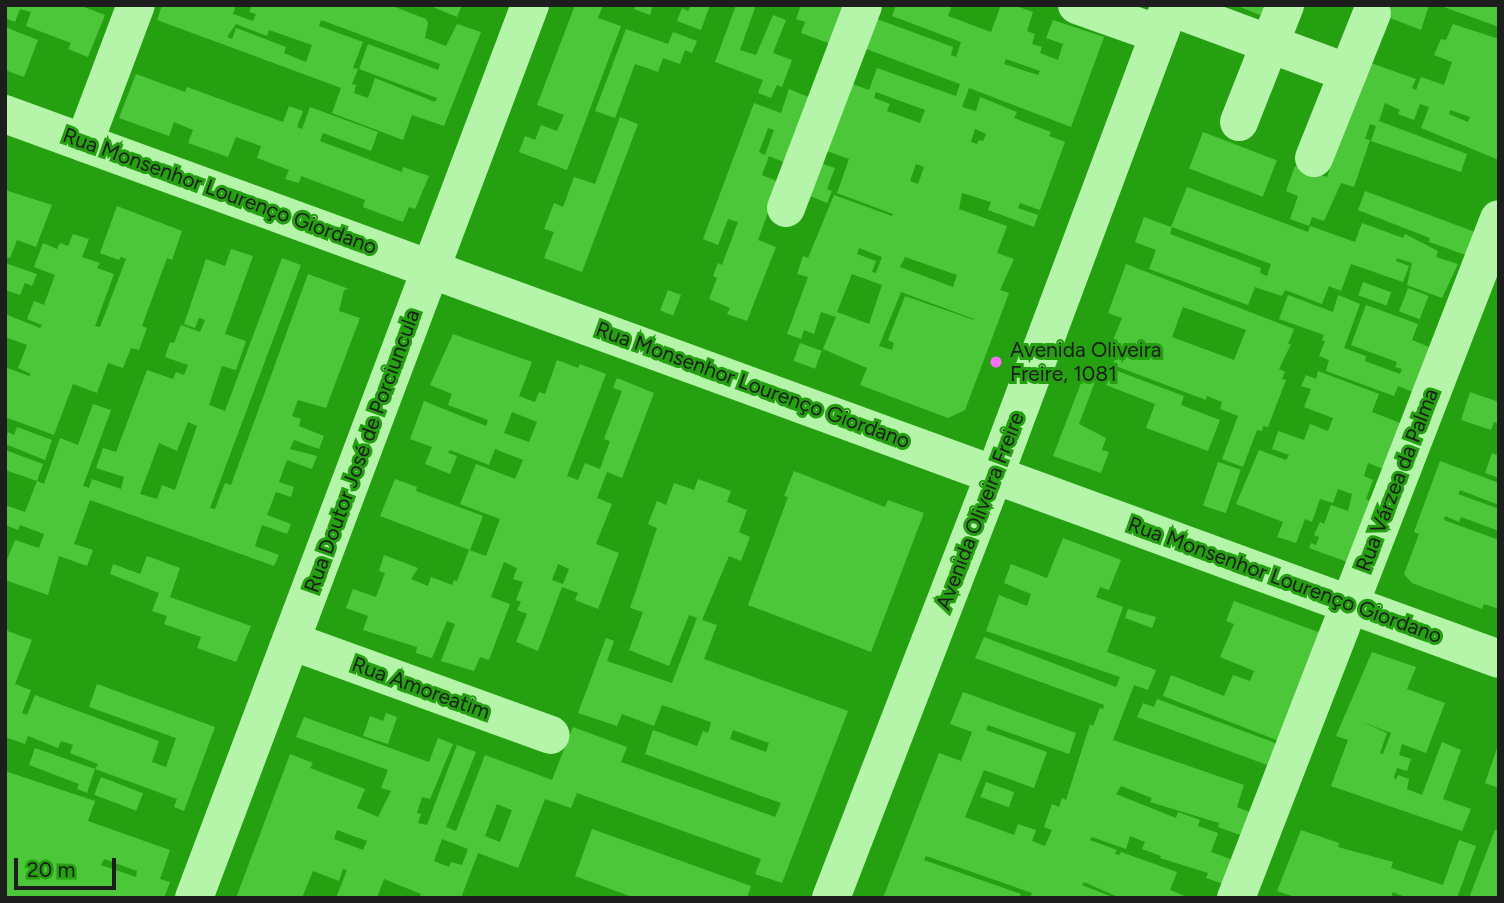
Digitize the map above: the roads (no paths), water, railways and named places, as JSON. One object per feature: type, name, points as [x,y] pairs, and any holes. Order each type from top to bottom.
[{"type":"street","points":[[85,143],[136,5]]},
{"type":"street","name":"Rua Doutor José de Porciuncula","points":[[194,898],[530,5]]},
{"type":"street","points":[[786,208],[863,5]]},
{"type":"street","points":[[1077,5],[1167,16],[1270,44],[1348,73]]},
{"type":"street","points":[[1239,122],[1285,5]]},
{"type":"street","points":[[1314,158],[1372,13]]},
{"type":"street","name":"Avenida Oliveira Freire","points":[[831,898],[995,474],[1167,16]]},
{"type":"street","name":"Rua Monsenhor Lourenço Giordano","points":[[5,114],[1499,659]]},
{"type":"street","name":"Rua Várzea da Palma","points":[[1236,898],[1499,219]]},
{"type":"street","name":"Rua Amoreatim","points":[[291,640],[551,735]]},
{"type":"place","name":"Avenida Oliveira Freire, 1081","points":[[996,362]]}]
